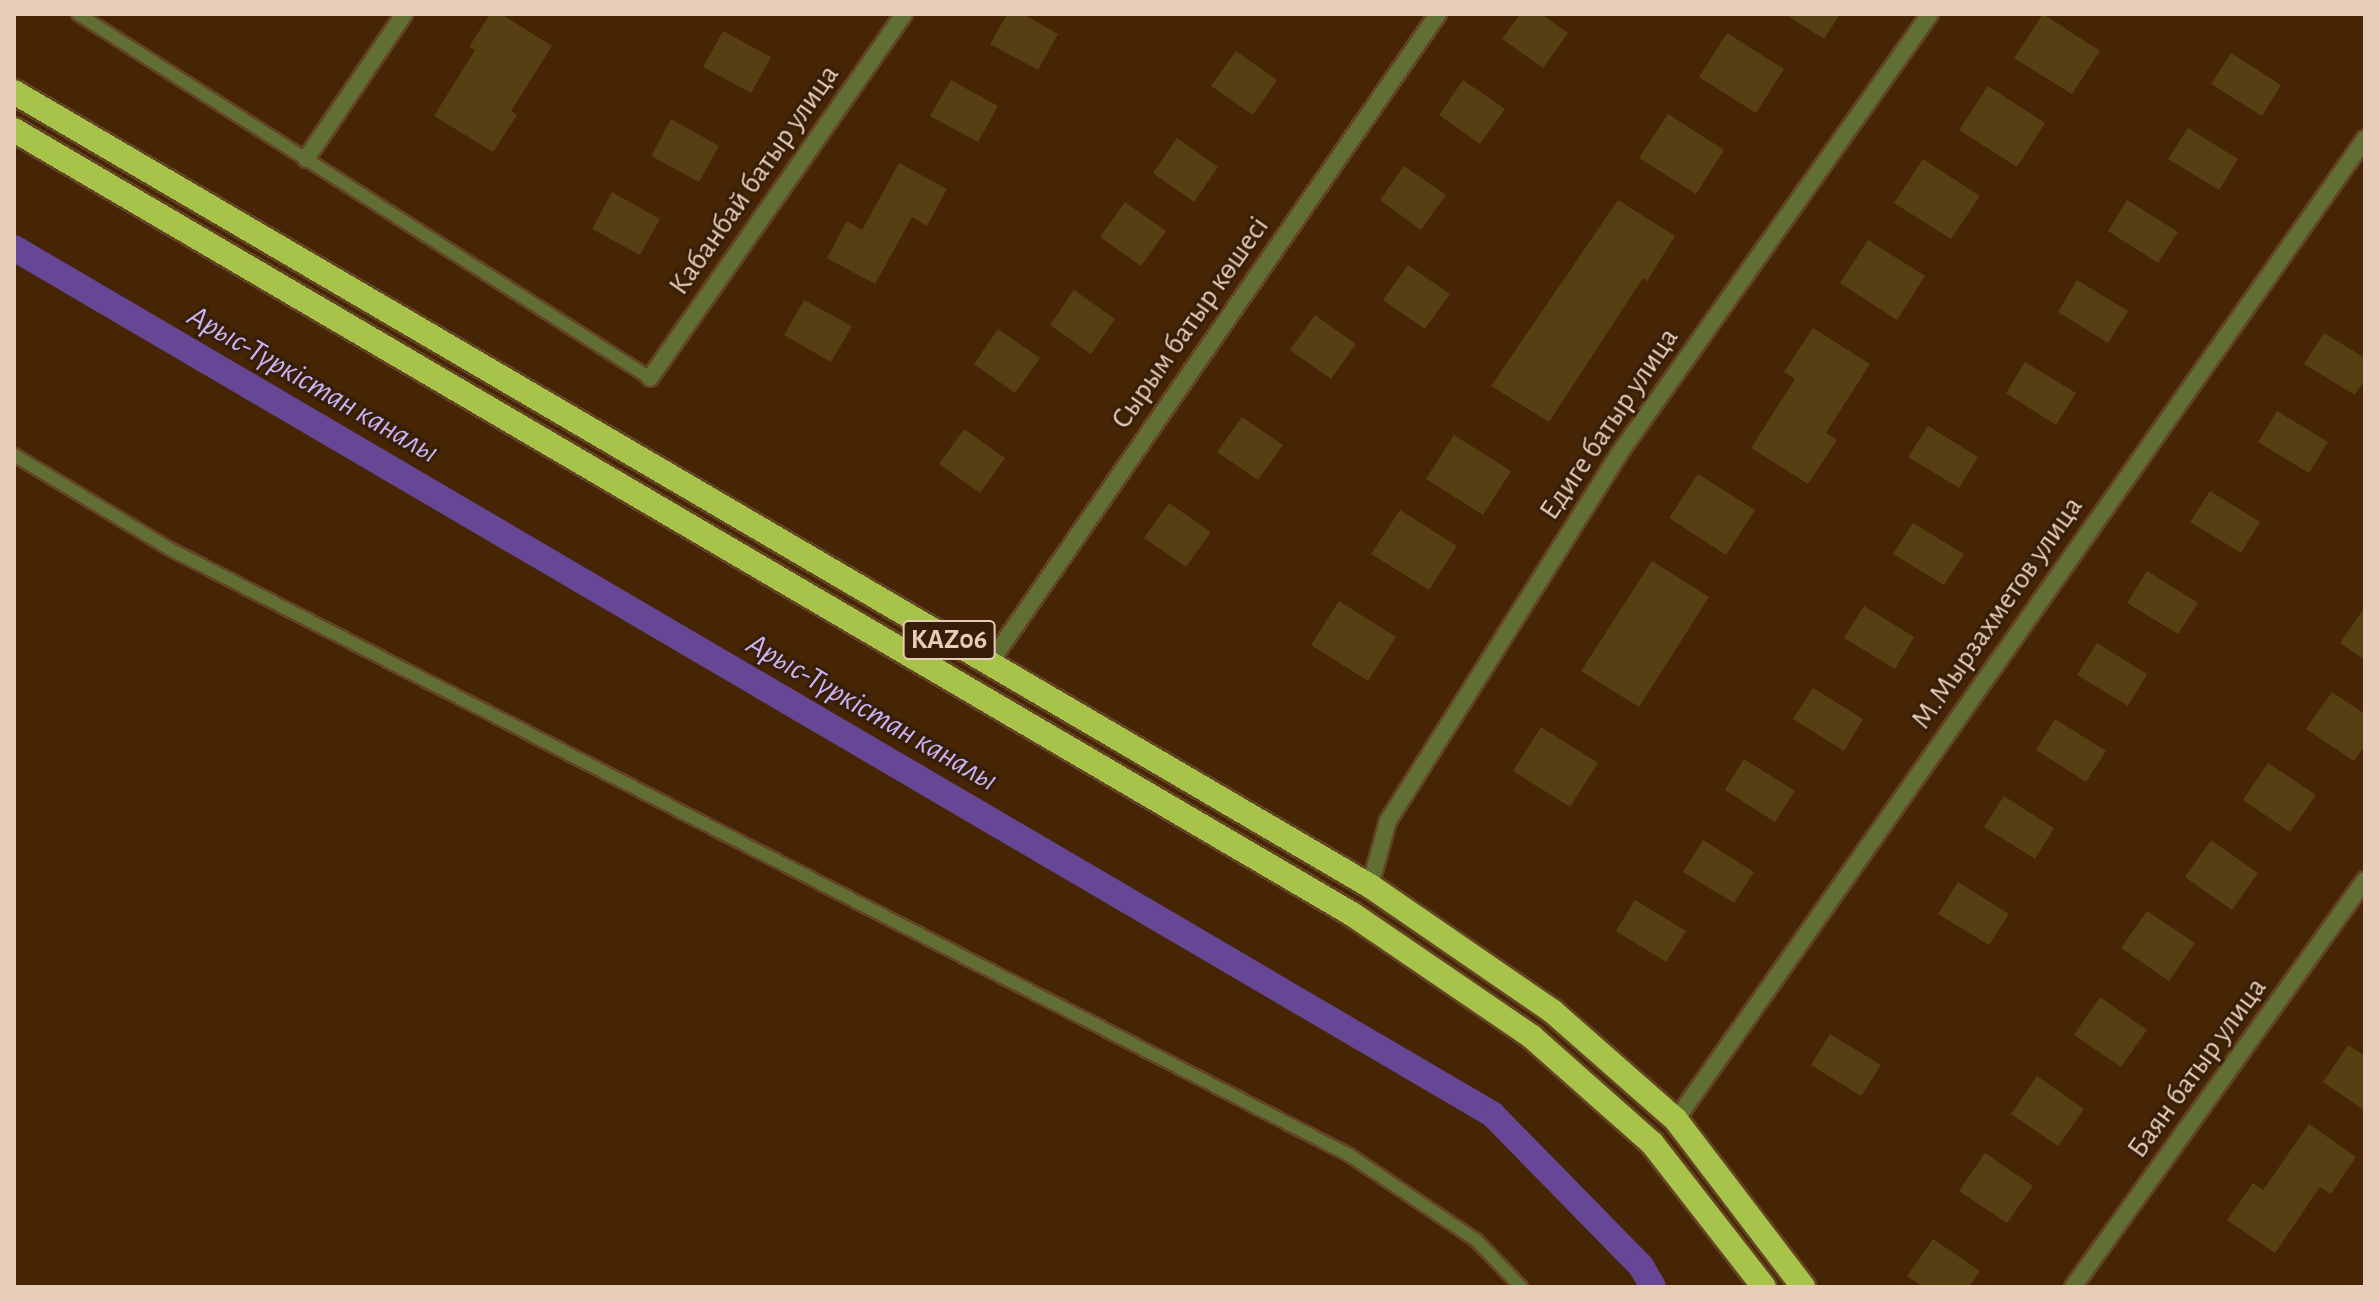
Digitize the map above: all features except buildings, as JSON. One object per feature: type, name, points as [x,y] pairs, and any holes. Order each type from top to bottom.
[{"type":"highway","name":"KАZ06","points":[[14,92],[1370,886],[1552,1011],[1676,1120],[1803,1287]]},
{"type":"highway","name":"KАZ06","points":[[14,130],[1352,914],[1532,1037],[1652,1143],[1764,1287]]},
{"type":"street","points":[[306,159],[404,14]]},
{"type":"street","name":"Кабанбай батыр улица","points":[[650,378],[904,14]]},
{"type":"street","name":"Сырым батыр көшесі","points":[[989,664],[1438,14]]},
{"type":"street","name":"Едиге батыр улица","points":[[1370,886],[1388,821],[1610,467],[1930,14]]},
{"type":"street","name":"М.Мырзахметов улица","points":[[1676,1120],[2365,139]]},
{"type":"street","name":"Баян батыр улица","points":[[2073,1287],[2365,880]]},
{"type":"lane","points":[[78,14],[650,378]]},
{"type":"lane","points":[[14,455],[170,549],[1349,1155],[1476,1240],[1521,1287]]},
{"type":"waterway","name":"Арыс-Түркістан каналы","points":[[14,248],[1492,1114],[1641,1266],[1653,1287]]}]
